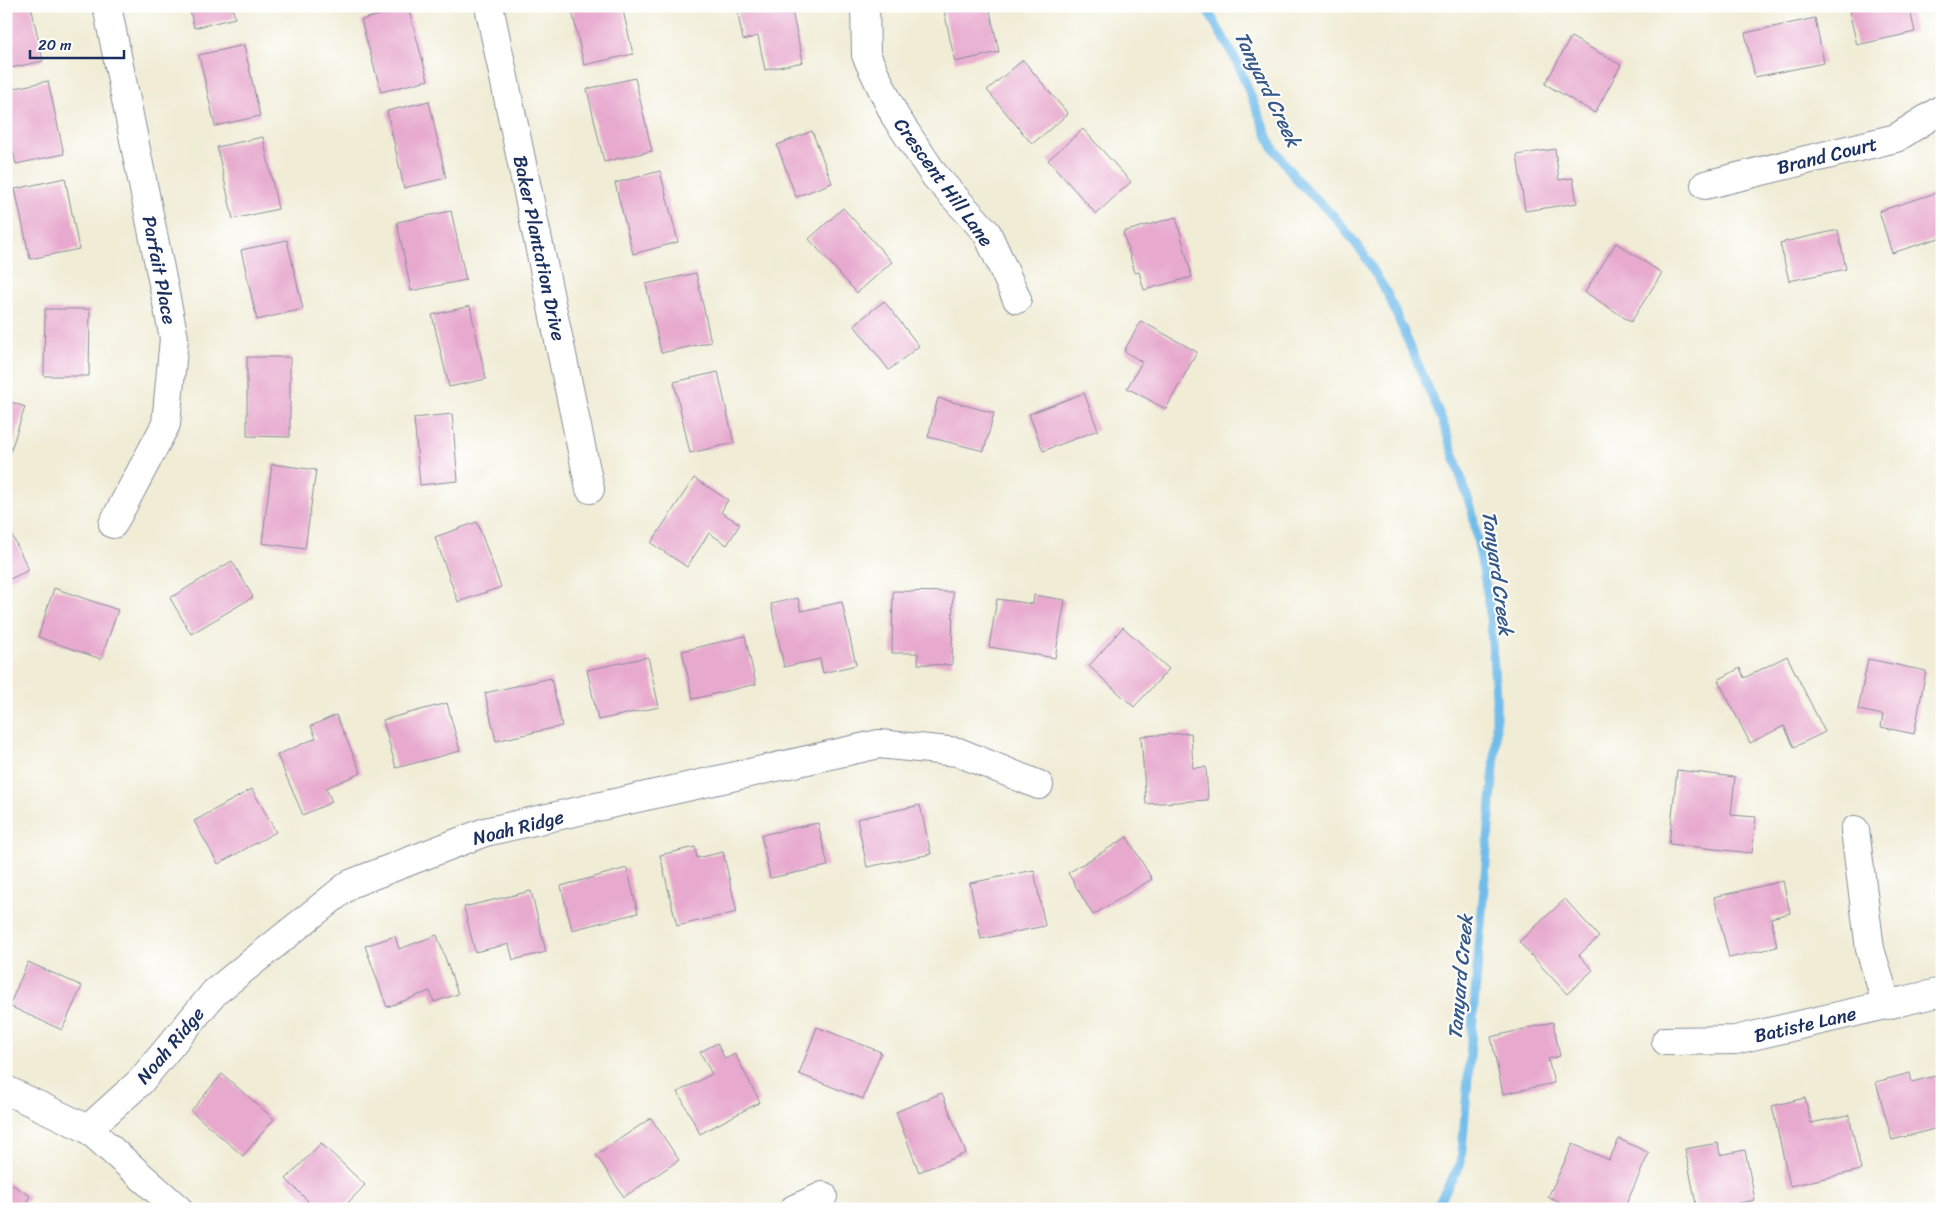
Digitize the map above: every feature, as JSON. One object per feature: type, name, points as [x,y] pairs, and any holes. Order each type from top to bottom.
[{"type":"street","name":"Parfait Place","points":[[107,6],[174,338],[166,424],[113,524]]},
{"type":"street","name":"Baker Plantation Drive","points":[[489,6],[590,489]]},
{"type":"street","name":"Crescent Hill Lane","points":[[864,6],[866,55],[895,116],[936,176],[987,233],[1017,299]]},
{"type":"street","name":"Brand Court","points":[[1705,185],[1896,138],[1942,109]]},
{"type":"street","name":"Noah Ridge","points":[[88,1129],[140,1082],[214,992],[350,884],[485,832],[879,744],[958,752],[1039,785]]},
{"type":"street","points":[[1855,830],[1870,949],[1887,1005]]},
{"type":"street","name":"Batiste Lane","points":[[1666,1041],[1735,1040],[1942,992]]},
{"type":"street","points":[[6,1090],[88,1129],[178,1209]]},
{"type":"street","points":[[794,1209],[824,1196]]},
{"type":"building","points":[[6,6],[31,6],[43,61],[6,69]]},
{"type":"building","points":[[189,6],[232,6],[235,18],[194,28]]},
{"type":"building","points":[[571,6],[622,6],[633,54],[584,65]]},
{"type":"building","points":[[773,6],[791,6],[803,62],[765,70],[758,36],[743,40],[738,14]]},
{"type":"building","points":[[943,6],[989,6],[999,52],[955,62]]},
{"type":"building","points":[[1909,6],[1915,32],[1857,45],[1848,7]]},
{"type":"building","points":[[408,7],[428,80],[381,92],[361,20]]},
{"type":"building","points":[[1815,18],[1824,63],[1755,77],[1745,33]]},
{"type":"building","points":[[1571,37],[1621,65],[1595,113],[1545,84]]},
{"type":"building","points":[[244,45],[260,116],[215,126],[199,55]]},
{"type":"building","points":[[1023,60],[1068,114],[1032,144],[987,90]]},
{"type":"building","points":[[635,78],[652,151],[604,162],[587,89]]},
{"type":"building","points":[[48,81],[64,154],[16,164],[12,148],[6,149],[6,116],[10,115],[6,90]]},
{"type":"building","points":[[429,101],[446,178],[404,188],[387,111]]},
{"type":"building","points":[[1083,129],[1131,182],[1096,214],[1048,160]]},
{"type":"building","points":[[812,131],[832,183],[796,197],[777,145]]},
{"type":"building","points":[[263,137],[278,209],[233,219],[217,147]]},
{"type":"building","points":[[1555,149],[1559,180],[1573,178],[1577,203],[1525,211],[1517,155]]},
{"type":"building","points":[[660,171],[678,242],[633,254],[615,183]]},
{"type":"building","points":[[65,178],[79,249],[30,259],[15,189]]},
{"type":"building","points":[[1942,191],[1942,237],[1892,253],[1879,211]]},
{"type":"building","points":[[843,208],[892,262],[857,293],[809,239]]},
{"type":"building","points":[[451,211],[466,280],[411,291],[397,222]]},
{"type":"building","points":[[1176,217],[1192,277],[1144,290],[1139,272],[1135,273],[1123,232]]},
{"type":"building","points":[[1838,230],[1846,269],[1789,281],[1780,243]]},
{"type":"building","points":[[287,240],[303,309],[257,320],[241,250]]},
{"type":"building","points":[[1616,243],[1662,273],[1631,322],[1585,292]]},
{"type":"building","points":[[696,273],[711,342],[661,353],[646,284]]},
{"type":"building","points":[[884,301],[919,346],[889,370],[854,325]]},
{"type":"building","points":[[470,306],[486,379],[449,387],[432,315]]},
{"type":"building","points":[[45,309],[90,309],[89,376],[44,376]]},
{"type":"building","points":[[1141,321],[1197,352],[1166,409],[1127,388],[1142,362],[1124,351]]},
{"type":"building","points":[[247,357],[290,357],[290,437],[247,436]]},
{"type":"building","points":[[718,372],[734,443],[690,453],[674,382]]},
{"type":"building","points":[[1084,393],[1098,430],[1043,451],[1029,414]]},
{"type":"building","points":[[938,398],[994,413],[984,451],[928,437]]},
{"type":"building","points":[[6,400],[25,407],[7,462],[6,462]]},
{"type":"building","points":[[452,414],[458,481],[420,485],[414,418]]},
{"type":"building","points":[[272,464],[316,470],[305,549],[262,543]]},
{"type":"building","points":[[694,478],[728,500],[721,512],[740,524],[727,545],[709,533],[687,567],[651,543]]},
{"type":"building","points":[[477,522],[501,587],[458,602],[435,537]]},
{"type":"building","points":[[6,523],[29,570],[6,581]]},
{"type":"building","points":[[232,561],[253,597],[191,634],[170,598]]},
{"type":"building","points":[[54,588],[118,610],[101,659],[38,637]]},
{"type":"building","points":[[893,591],[953,592],[952,665],[918,664],[918,653],[892,653]]},
{"type":"building","points":[[1034,595],[1065,600],[1055,658],[989,647],[997,599],[1033,604]]},
{"type":"building","points":[[798,598],[801,611],[842,602],[856,665],[823,673],[820,659],[784,667],[771,604]]},
{"type":"building","points":[[1123,627],[1169,669],[1134,707],[1089,666]]},
{"type":"building","points":[[745,636],[756,684],[693,699],[682,651]]},
{"type":"building","points":[[1787,656],[1825,732],[1794,747],[1784,726],[1750,743],[1718,680],[1740,668],[1744,678]]},
{"type":"building","points":[[648,657],[659,707],[598,720],[587,670]]},
{"type":"building","points":[[1868,659],[1926,671],[1914,734],[1881,727],[1883,715],[1858,710]]},
{"type":"building","points":[[551,678],[562,726],[496,741],[485,693]]},
{"type":"building","points":[[447,703],[460,751],[396,768],[383,720]]},
{"type":"building","points":[[336,715],[361,773],[326,788],[332,802],[303,815],[277,755],[316,738],[311,726]]},
{"type":"building","points":[[1191,733],[1193,768],[1206,767],[1208,800],[1146,804],[1141,736]]},
{"type":"building","points":[[1677,770],[1735,777],[1731,815],[1756,817],[1752,853],[1669,844]]},
{"type":"building","points":[[252,789],[276,832],[218,864],[194,821]]},
{"type":"building","points":[[920,805],[931,854],[867,867],[857,819]]},
{"type":"building","points":[[818,823],[828,866],[770,878],[761,835]]},
{"type":"building","points":[[1127,837],[1152,879],[1093,915],[1068,873]]},
{"type":"building","points":[[695,847],[697,858],[723,852],[737,912],[677,926],[660,855]]},
{"type":"building","points":[[627,868],[638,913],[572,930],[561,886]]},
{"type":"building","points":[[1034,870],[1045,926],[981,939],[970,883]]},
{"type":"building","points":[[1783,881],[1790,913],[1771,918],[1777,947],[1729,958],[1714,897]]},
{"type":"building","points":[[531,891],[546,952],[513,960],[509,944],[475,952],[464,907]]},
{"type":"building","points":[[1565,899],[1599,937],[1579,955],[1593,970],[1567,994],[1519,942]]},
{"type":"building","points":[[437,935],[458,994],[434,1002],[430,991],[387,1007],[365,946],[395,936],[399,949]]},
{"type":"building","points":[[28,962],[82,986],[62,1030],[9,1006]]},
{"type":"building","points":[[1553,1022],[1560,1056],[1548,1059],[1554,1083],[1503,1094],[1491,1037]]},
{"type":"building","points":[[817,1027],[881,1052],[863,1099],[799,1074]]},
{"type":"building","points":[[717,1043],[725,1059],[735,1054],[760,1102],[700,1134],[678,1092],[712,1074],[700,1052]]},
{"type":"building","points":[[1910,1073],[1912,1082],[1935,1076],[1942,1103],[1942,1127],[1892,1140],[1876,1082]]},
{"type":"building","points":[[222,1074],[274,1119],[243,1156],[191,1111]]},
{"type":"building","points":[[942,1093],[966,1153],[919,1172],[896,1112]]},
{"type":"building","points":[[1805,1098],[1811,1123],[1849,1115],[1861,1170],[1790,1186],[1772,1106]]},
{"type":"building","points":[[651,1118],[679,1160],[624,1197],[596,1155]]},
{"type":"building","points":[[1619,1139],[1649,1153],[1624,1209],[1572,1209],[1548,1197],[1573,1144],[1609,1160]]},
{"type":"building","points":[[321,1143],[365,1185],[342,1209],[303,1209],[302,1207],[308,1201],[286,1179]]},
{"type":"building","points":[[1718,1143],[1720,1155],[1745,1150],[1755,1200],[1710,1209],[1697,1209],[1685,1149]]},
{"type":"building","points":[[6,1181],[30,1196],[22,1209],[6,1209]]},
{"type":"waterway","name":"Tanyard Creek","points":[[1205,6],[1236,60],[1272,146],[1300,184],[1334,216],[1363,253],[1387,293],[1443,422],[1472,511],[1489,603],[1496,696],[1496,743],[1461,1163],[1435,1209]]}]
